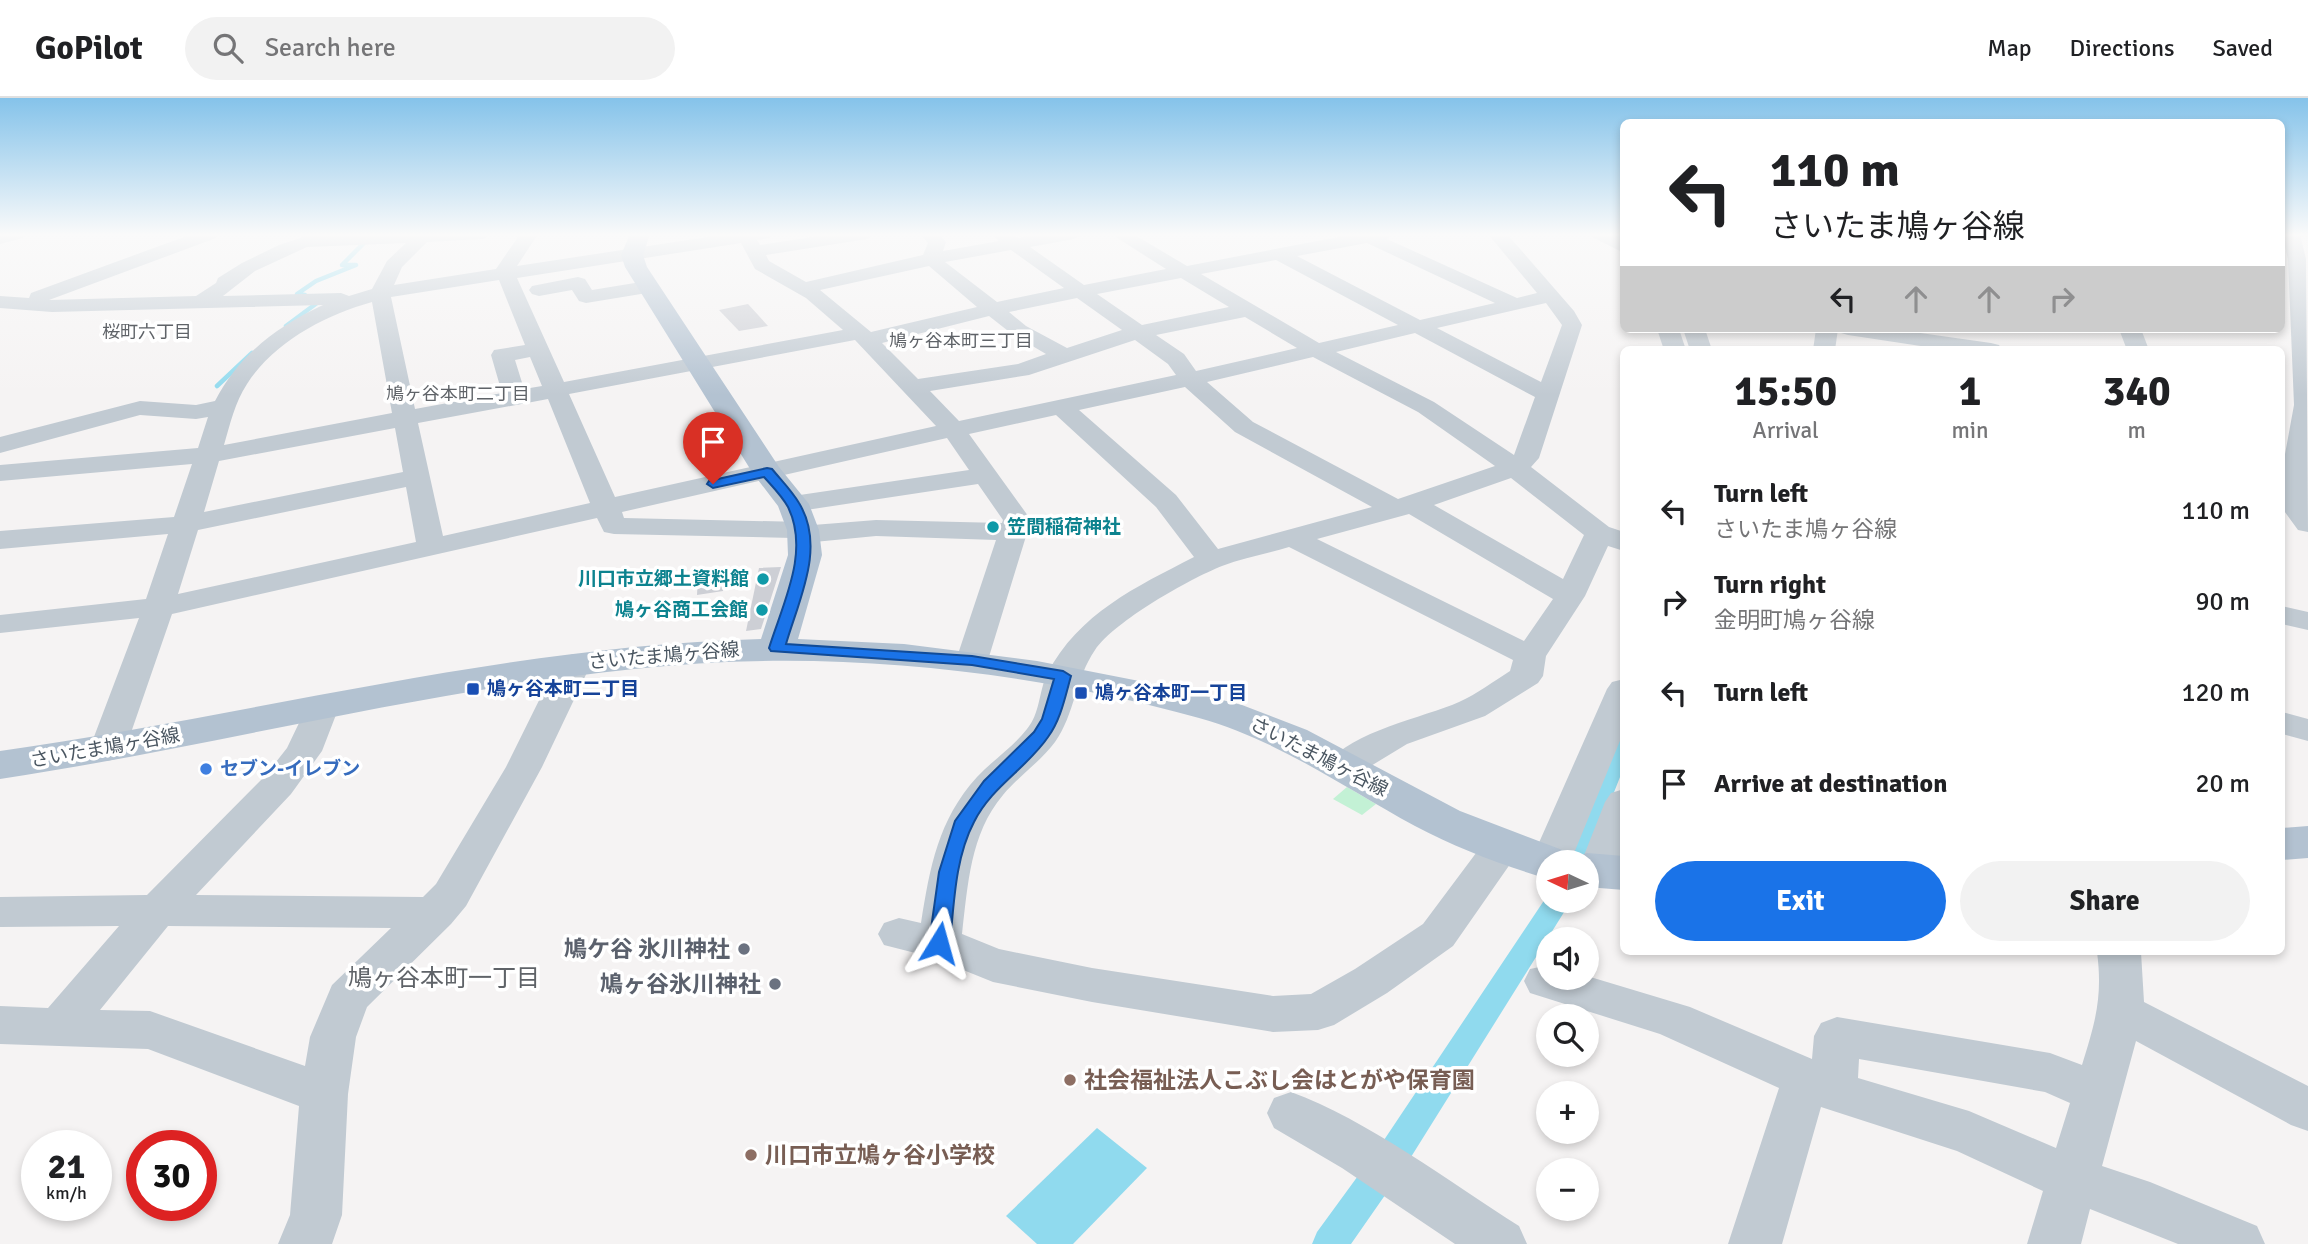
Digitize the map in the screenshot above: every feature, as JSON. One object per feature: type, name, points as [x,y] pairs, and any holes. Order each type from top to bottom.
[{"type":"main road","points":[[648,287],[800,523],[805,555],[777,648]]},
{"type":"main road","name":"さいたま鳩ヶ谷線","points":[[0,765],[107,750],[322,707],[574,664],[679,652],[777,648],[972,660],[1156,696],[1245,719],[1343,766],[1429,814],[1502,848],[1536,859]]},
{"type":"main road","points":[[2285,844],[2308,842]]},
{"type":"street","points":[[0,318],[14,303],[58,287]]},
{"type":"street","points":[[198,303],[223,287]]},
{"type":"street","points":[[107,750],[159,607],[224,406],[238,376],[259,356],[321,312],[369,296],[376,287]]},
{"type":"street","points":[[14,303],[52,306],[198,303],[369,296],[448,287]]},
{"type":"street","points":[[511,287],[614,526],[800,523],[1014,532]]},
{"type":"street","points":[[580,287],[586,297],[639,287]]},
{"type":"street","points":[[965,287],[1019,330],[1065,356]]},
{"type":"street","points":[[1073,287],[1177,359],[1190,379],[1244,426],[1404,507],[1570,596]]},
{"type":"street","points":[[0,473],[209,455],[697,363],[863,336],[1096,287]]},
{"type":"street","points":[[1210,287],[1314,349],[1426,407],[1611,538],[1530,656],[1526,676],[1474,709],[1394,736],[1343,766]]},
{"type":"street","points":[[1345,287],[1547,394]]},
{"type":"street","points":[[1481,287],[1514,304]]},
{"type":"street","points":[[1502,848],[1437,936],[1371,981],[1318,1012],[1273,1014],[1092,985],[993,965],[919,939],[949,872],[964,821],[990,786],[1041,736],[1051,719],[1063,676],[1083,643],[1103,623],[1133,601],[1211,560],[1404,507],[1515,468],[1526,458],[1572,325],[1567,315],[1543,287]]},
{"type":"street","points":[[2294,287],[2291,319],[2305,355],[2293,393],[2306,405],[2296,508],[2308,524]]},
{"type":"street","points":[[804,288],[863,336],[954,430],[1017,520],[972,660]]},
{"type":"street","points":[[369,296],[404,419],[431,547]]},
{"type":"street","points":[[0,624],[159,607],[1190,379],[1550,296]]},
{"type":"street","points":[[912,387],[1021,370],[1138,332],[1247,310]]},
{"type":"street","points":[[1884,333],[1984,344]]},
{"type":"street","points":[[516,397],[502,355],[538,349]]},
{"type":"street","points":[[1040,364],[1069,404],[1166,502],[1211,560]]},
{"type":"street","points":[[49,452],[134,445],[160,420],[224,406]]},
{"type":"street","points":[[0,445],[141,408],[196,412]]},
{"type":"street","points":[[800,523],[985,475]]},
{"type":"street","points":[[0,561],[11,539],[186,524],[418,477]]},
{"type":"street","points":[[1292,538],[1530,656]]},
{"type":"street","points":[[2285,616],[2308,621]]},
{"type":"street","points":[[305,1244],[316,1215],[324,1094],[333,1037],[348,998],[436,913],[451,895],[524,767],[574,664]]},
{"type":"street","points":[[1555,850],[1620,698]]},
{"type":"street","points":[[59,1027],[156,910],[278,785],[304,751],[322,707]]},
{"type":"street","points":[[2285,724],[2308,730]]},
{"type":"street","points":[[1603,872],[1620,815]]},
{"type":"street","points":[[0,912],[156,910],[436,913]]},
{"type":"street","points":[[2054,1244],[2121,1011],[2119,955]]},
{"type":"street","points":[[1576,990],[1674,1020],[1820,1084],[1969,1133],[2073,1181],[2132,1199],[2238,1244]]},
{"type":"street","points":[[2121,1011],[2308,1110]]},
{"type":"street","points":[[0,1025],[150,1030],[324,1094]]},
{"type":"street","points":[[1755,1244],[1837,1036],[2050,1073],[2098,1093]]},
{"type":"street","points":[[1291,1113],[1360,1152],[1500,1244]]},
{"type":"green space","points":[[1347,787],[1376,804],[1362,815],[1333,799]]},
{"type":"water","points":[[1097,1128],[1147,1168],[1073,1244],[1037,1244],[1006,1216]]},
{"type":"building","points":[[748,304],[768,326],[739,331],[719,310]]},
{"type":"building","name":"鳩ヶ谷商工会館","points":[[781,567],[761,629],[746,631],[759,568]]},
{"type":"building","points":[[724,572],[723,591],[697,595],[698,575]]},
{"type":"waterway","points":[[305,295],[297,294],[307,287]]},
{"type":"waterway","points":[[286,326],[321,300]]},
{"type":"waterway","points":[[217,386],[252,353]]},
{"type":"waterway","points":[[1577,850],[1620,747]]},
{"type":"waterway","points":[[1330,1244],[1394,1154],[1549,914]]},
{"type":"place","name":"笠間稲荷神社","points":[[993,527]]},
{"type":"place","name":"川口市立郷土資料館","points":[[763,579]]},
{"type":"place","name":"鳩ヶ谷商工会館","points":[[762,610]]},
{"type":"place","name":"鳩ヶ谷本町二丁目","points":[[473,689]]},
{"type":"place","name":"鳩ヶ谷本町一丁目","points":[[1081,693]]},
{"type":"place","name":"セブン-イレブン","points":[[206,769]]},
{"type":"place","name":"鳩ケ谷 氷川神社","points":[[744,949]]},
{"type":"place","name":"鳩ヶ谷氷川神社","points":[[775,984]]},
{"type":"place","name":"社会福祉法人こぶし会はとがや保育園","points":[[1070,1080]]},
{"type":"place","name":"川口市立鳩ヶ谷小学校","points":[[751,1155]]},
{"type":"district","name":"桜町六丁目","points":[[147,332]]},
{"type":"district","name":"鳩ヶ谷本町三丁目","points":[[961,341]]},
{"type":"district","name":"鳩ヶ谷本町二丁目","points":[[458,394]]},
{"type":"district","name":"鳩ヶ谷本町一丁目","points":[[444,978]]},
{"type":"route","points":[[713,484],[767,472],[793,504],[803,530],[805,555],[777,648],[972,660],[1063,676],[1051,719],[1041,736],[990,786],[964,821],[949,872],[939,943]]}]
